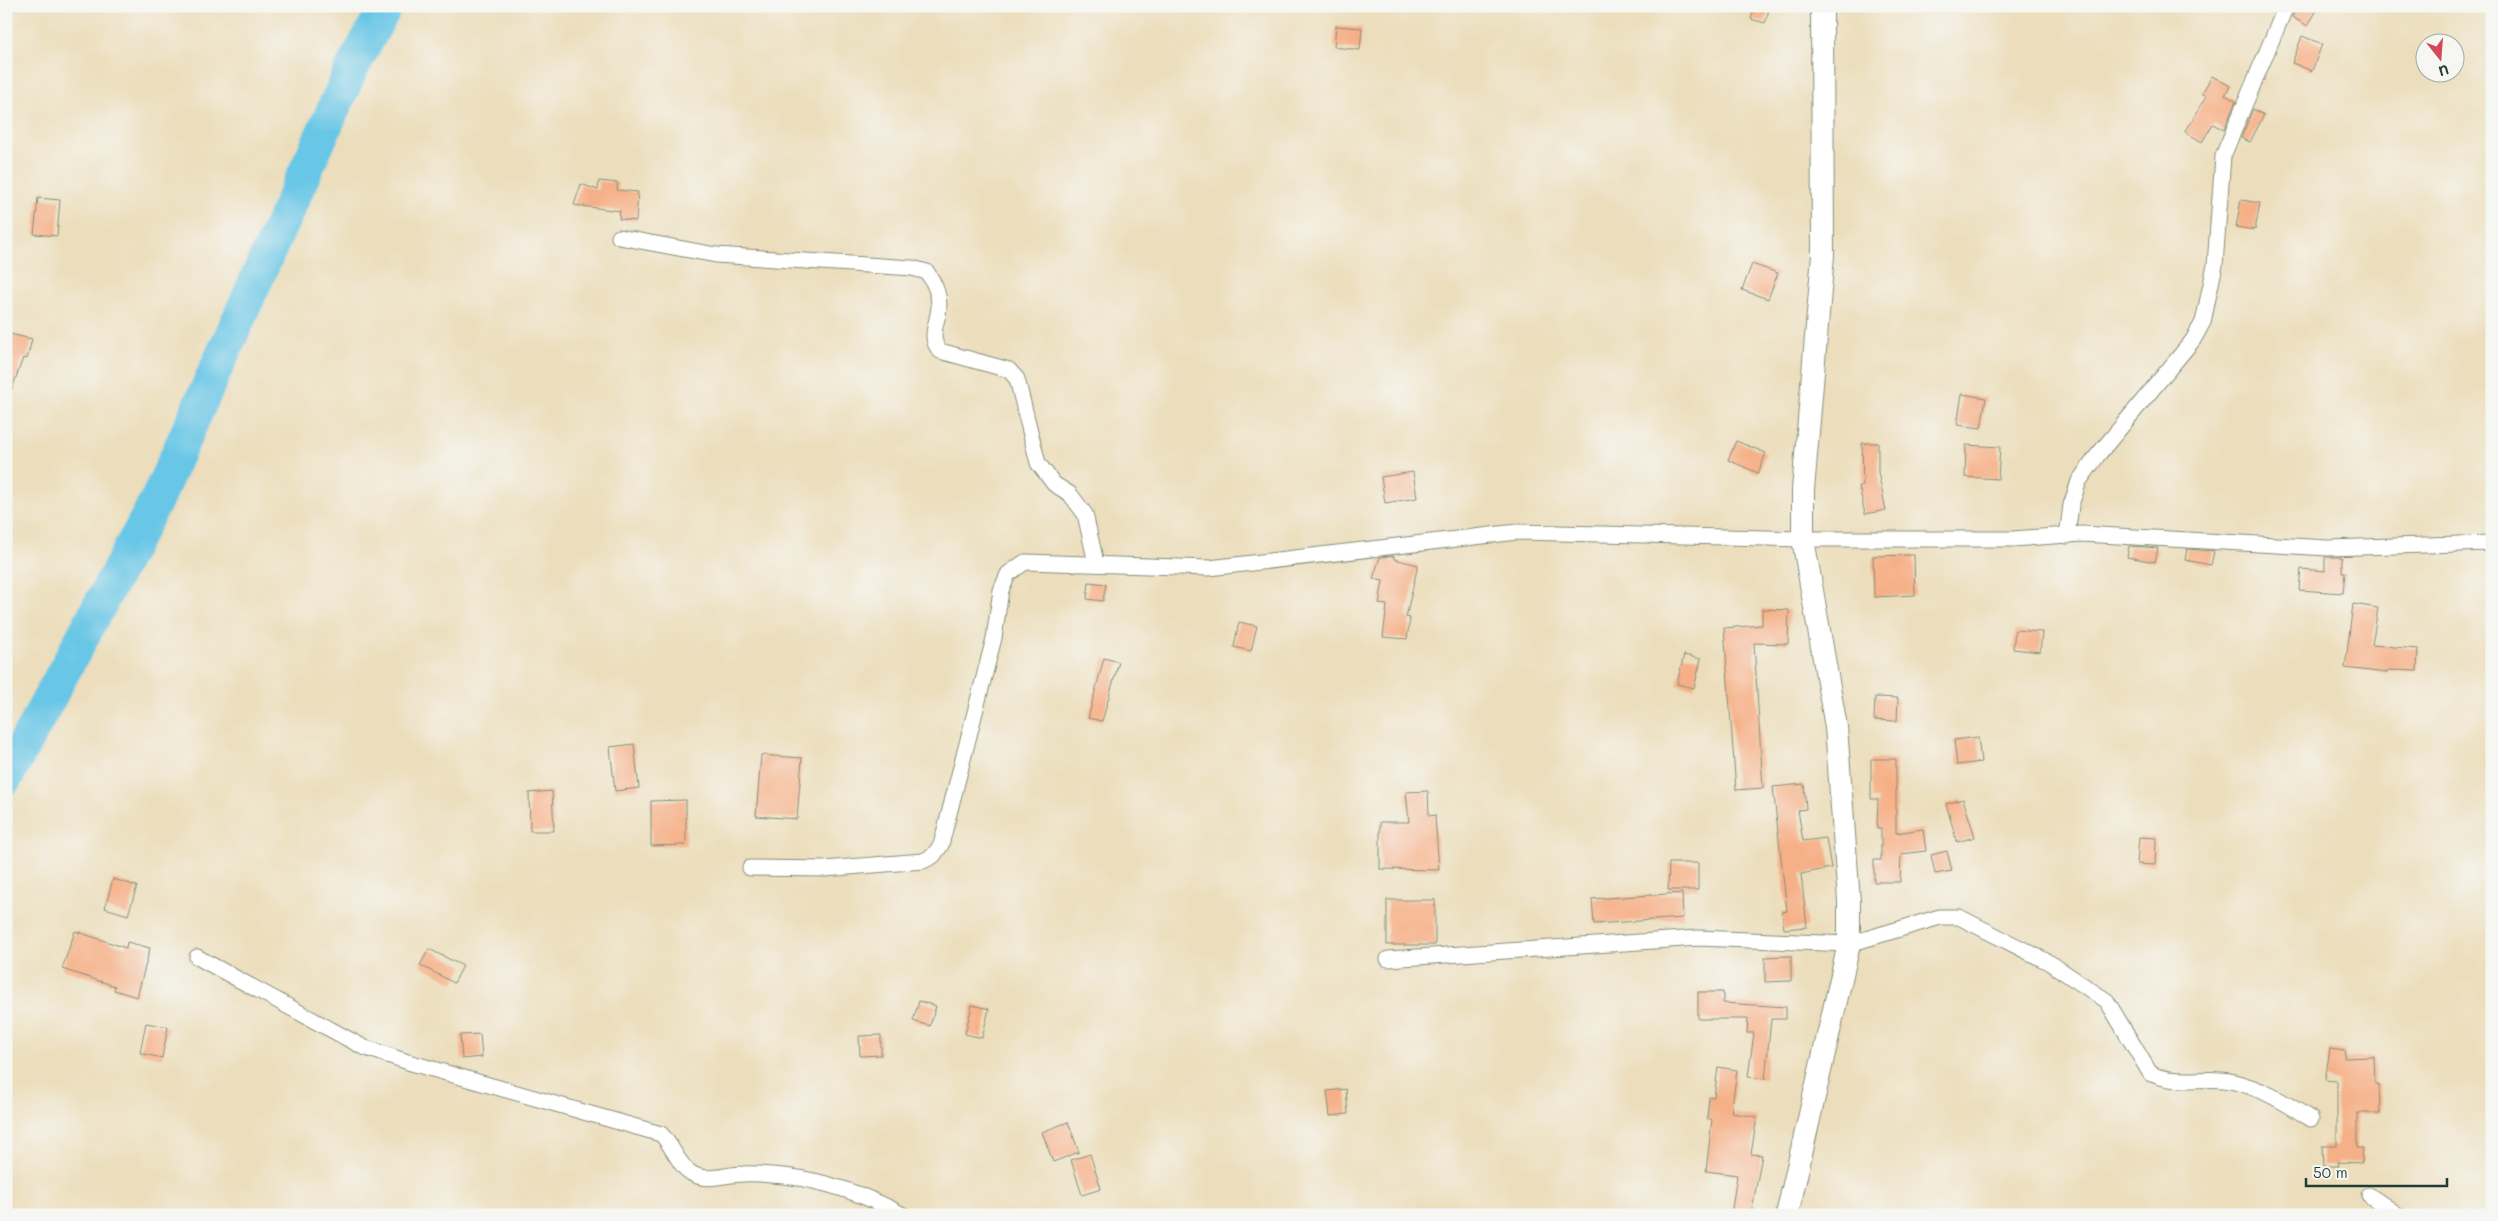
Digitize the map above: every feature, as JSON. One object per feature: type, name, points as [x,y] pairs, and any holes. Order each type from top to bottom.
[{"type":"street","points":[[1787,1215],[1849,944],[1849,901],[1836,727],[1802,539],[1803,490],[1822,254],[1822,6]]},
{"type":"street","points":[[2067,536],[2071,505],[2079,481],[2097,456],[2193,340],[2203,322],[2215,265],[2223,156],[2286,6]]},
{"type":"street","points":[[618,237],[716,255],[912,268],[927,272],[935,284],[939,306],[933,337],[934,344],[940,351],[1009,370],[1017,379],[1038,463],[1054,484],[1070,494],[1085,514],[1096,563]]},
{"type":"street","points":[[750,868],[824,869],[923,861],[933,856],[941,845],[972,728],[994,638],[1001,590],[1008,574],[1026,562],[1209,568],[1517,532],[1802,539],[2013,540],[2082,534],[2328,548],[2492,543]]},
{"type":"street","points":[[1388,959],[1698,938],[1849,944],[1940,917],[1959,917],[2050,964],[2107,1001],[2150,1073],[2161,1079],[2230,1081],[2271,1094],[2311,1119]]},
{"type":"street","points":[[197,957],[363,1047],[408,1062],[661,1134],[674,1149],[681,1164],[690,1172],[706,1179],[743,1174],[785,1176],[829,1184],[880,1203],[903,1215]]},
{"type":"street","points":[[2369,1195],[2398,1215]]},
{"type":"building","points":[[1755,6],[1770,6],[1765,23],[1751,19]]},
{"type":"building","points":[[2297,6],[2319,6],[2308,26],[2292,17]]},
{"type":"building","points":[[1336,26],[1362,28],[1360,50],[1334,47]]},
{"type":"building","points":[[2302,36],[2322,44],[2312,71],[2292,63]]},
{"type":"building","points":[[2212,76],[2230,86],[2225,95],[2236,101],[2224,130],[2213,124],[2202,142],[2185,132],[2207,96],[2202,93]]},
{"type":"building","points":[[2253,109],[2264,115],[2250,142],[2241,138]]},
{"type":"building","points":[[599,181],[618,183],[617,190],[638,192],[636,221],[619,219],[620,211],[574,205],[581,184],[598,190]]},
{"type":"building","points":[[38,198],[60,200],[57,236],[34,234]]},
{"type":"building","points":[[2241,200],[2260,203],[2255,230],[2236,227]]},
{"type":"building","points":[[1752,264],[1778,273],[1768,299],[1742,290]]},
{"type":"building","points":[[10,334],[32,339],[27,359],[23,358],[8,400],[6,400],[6,352]]},
{"type":"building","points":[[1962,394],[1986,398],[1981,428],[1957,425]]},
{"type":"building","points":[[1736,441],[1766,453],[1758,473],[1728,460]]},
{"type":"building","points":[[1862,443],[1878,443],[1878,472],[1886,510],[1865,514],[1859,486],[1863,486]]},
{"type":"building","points":[[1966,445],[2000,447],[1998,479],[1965,477]]},
{"type":"building","points":[[1413,472],[1417,498],[1385,503],[1381,477]]},
{"type":"building","points":[[2129,546],[2158,548],[2155,562],[2127,557]]},
{"type":"building","points":[[2187,549],[2214,551],[2211,565],[2185,560]]},
{"type":"building","points":[[1914,555],[1915,595],[1874,597],[1873,556]]},
{"type":"building","points":[[1394,556],[1394,559],[1418,565],[1406,617],[1410,618],[1407,639],[1383,637],[1387,605],[1379,604],[1383,581],[1373,579],[1380,557]]},
{"type":"building","points":[[2325,557],[2342,557],[2342,572],[2345,572],[2343,593],[2299,590],[2301,569],[2325,571]]},
{"type":"building","points":[[1089,582],[1106,584],[1103,601],[1087,599]]},
{"type":"building","points":[[2353,604],[2378,608],[2372,645],[2418,649],[2417,671],[2388,670],[2387,673],[2345,668]]},
{"type":"building","points":[[1762,609],[1789,610],[1788,644],[1754,643],[1763,788],[1736,790],[1724,628],[1762,625]]},
{"type":"building","points":[[1239,622],[1257,626],[1251,651],[1234,647]]},
{"type":"building","points":[[2015,630],[2042,632],[2040,652],[2013,649]]},
{"type":"building","points":[[1684,655],[1701,659],[1694,688],[1677,684]]},
{"type":"building","points":[[1104,658],[1119,662],[1102,721],[1088,718]]},
{"type":"building","points":[[1875,697],[1898,698],[1897,721],[1874,720]]},
{"type":"building","points":[[1978,737],[1981,762],[1957,765],[1954,740]]},
{"type":"building","points":[[634,744],[639,788],[615,791],[610,747]]},
{"type":"building","points":[[761,755],[802,758],[797,819],[756,816]]},
{"type":"building","points":[[1871,759],[1896,759],[1896,833],[1923,829],[1926,851],[1901,854],[1900,882],[1874,882],[1874,860],[1881,860],[1881,829],[1877,829],[1878,799],[1871,799]]},
{"type":"building","points":[[1804,784],[1806,809],[1798,810],[1803,841],[1826,838],[1831,868],[1801,874],[1807,927],[1784,929],[1782,912],[1787,911],[1773,787]]},
{"type":"building","points":[[552,791],[554,831],[530,831],[529,793]]},
{"type":"building","points":[[1428,791],[1429,816],[1435,815],[1439,870],[1380,869],[1380,822],[1409,822],[1406,792]]},
{"type":"building","points":[[1963,799],[1975,837],[1957,842],[1946,804]]},
{"type":"building","points":[[686,800],[686,845],[651,846],[651,801]]},
{"type":"building","points":[[2139,837],[2156,838],[2155,865],[2137,864]]},
{"type":"building","points":[[1947,851],[1952,871],[1935,874],[1931,855]]},
{"type":"building","points":[[1669,863],[1698,863],[1698,890],[1668,890]]},
{"type":"building","points":[[113,879],[137,886],[128,915],[105,908]]},
{"type":"building","points":[[1682,893],[1683,918],[1594,924],[1592,899]]},
{"type":"building","points":[[1387,900],[1435,900],[1435,945],[1387,945]]},
{"type":"building","points":[[75,931],[126,948],[127,942],[150,948],[137,997],[114,990],[115,986],[62,969]]},
{"type":"building","points":[[429,949],[463,966],[454,983],[420,965]]},
{"type":"building","points":[[1791,956],[1791,981],[1765,982],[1765,957]]},
{"type":"building","points":[[1698,992],[1723,992],[1723,1003],[1786,1007],[1786,1019],[1771,1019],[1765,1079],[1748,1077],[1754,1033],[1747,1033],[1748,1019],[1698,1019]]},
{"type":"building","points":[[919,1001],[936,1006],[930,1026],[913,1021]]},
{"type":"building","points":[[972,1005],[989,1009],[982,1038],[965,1034]]},
{"type":"building","points":[[146,1023],[168,1027],[162,1058],[140,1053]]},
{"type":"building","points":[[480,1034],[482,1057],[462,1059],[460,1035]]},
{"type":"building","points":[[881,1035],[881,1055],[860,1056],[859,1036]]},
{"type":"building","points":[[2330,1049],[2345,1051],[2344,1058],[2374,1057],[2375,1084],[2379,1084],[2380,1113],[2357,1113],[2357,1148],[2363,1148],[2362,1163],[2338,1162],[2339,1166],[2323,1166],[2322,1146],[2337,1146],[2337,1081],[2325,1080]]},
{"type":"building","points":[[1718,1067],[1737,1070],[1731,1113],[1757,1117],[1751,1154],[1762,1155],[1751,1215],[1731,1215],[1737,1175],[1706,1171],[1712,1119],[1707,1119],[1709,1097],[1714,1097]]},
{"type":"building","points":[[1346,1089],[1348,1114],[1330,1116],[1327,1091]]},
{"type":"building","points":[[1068,1122],[1079,1152],[1053,1162],[1042,1132]]},
{"type":"building","points":[[1090,1154],[1101,1189],[1082,1195],[1071,1160]]},
{"type":"waterway","points":[[6,778],[157,499],[352,68],[386,6]]}]
